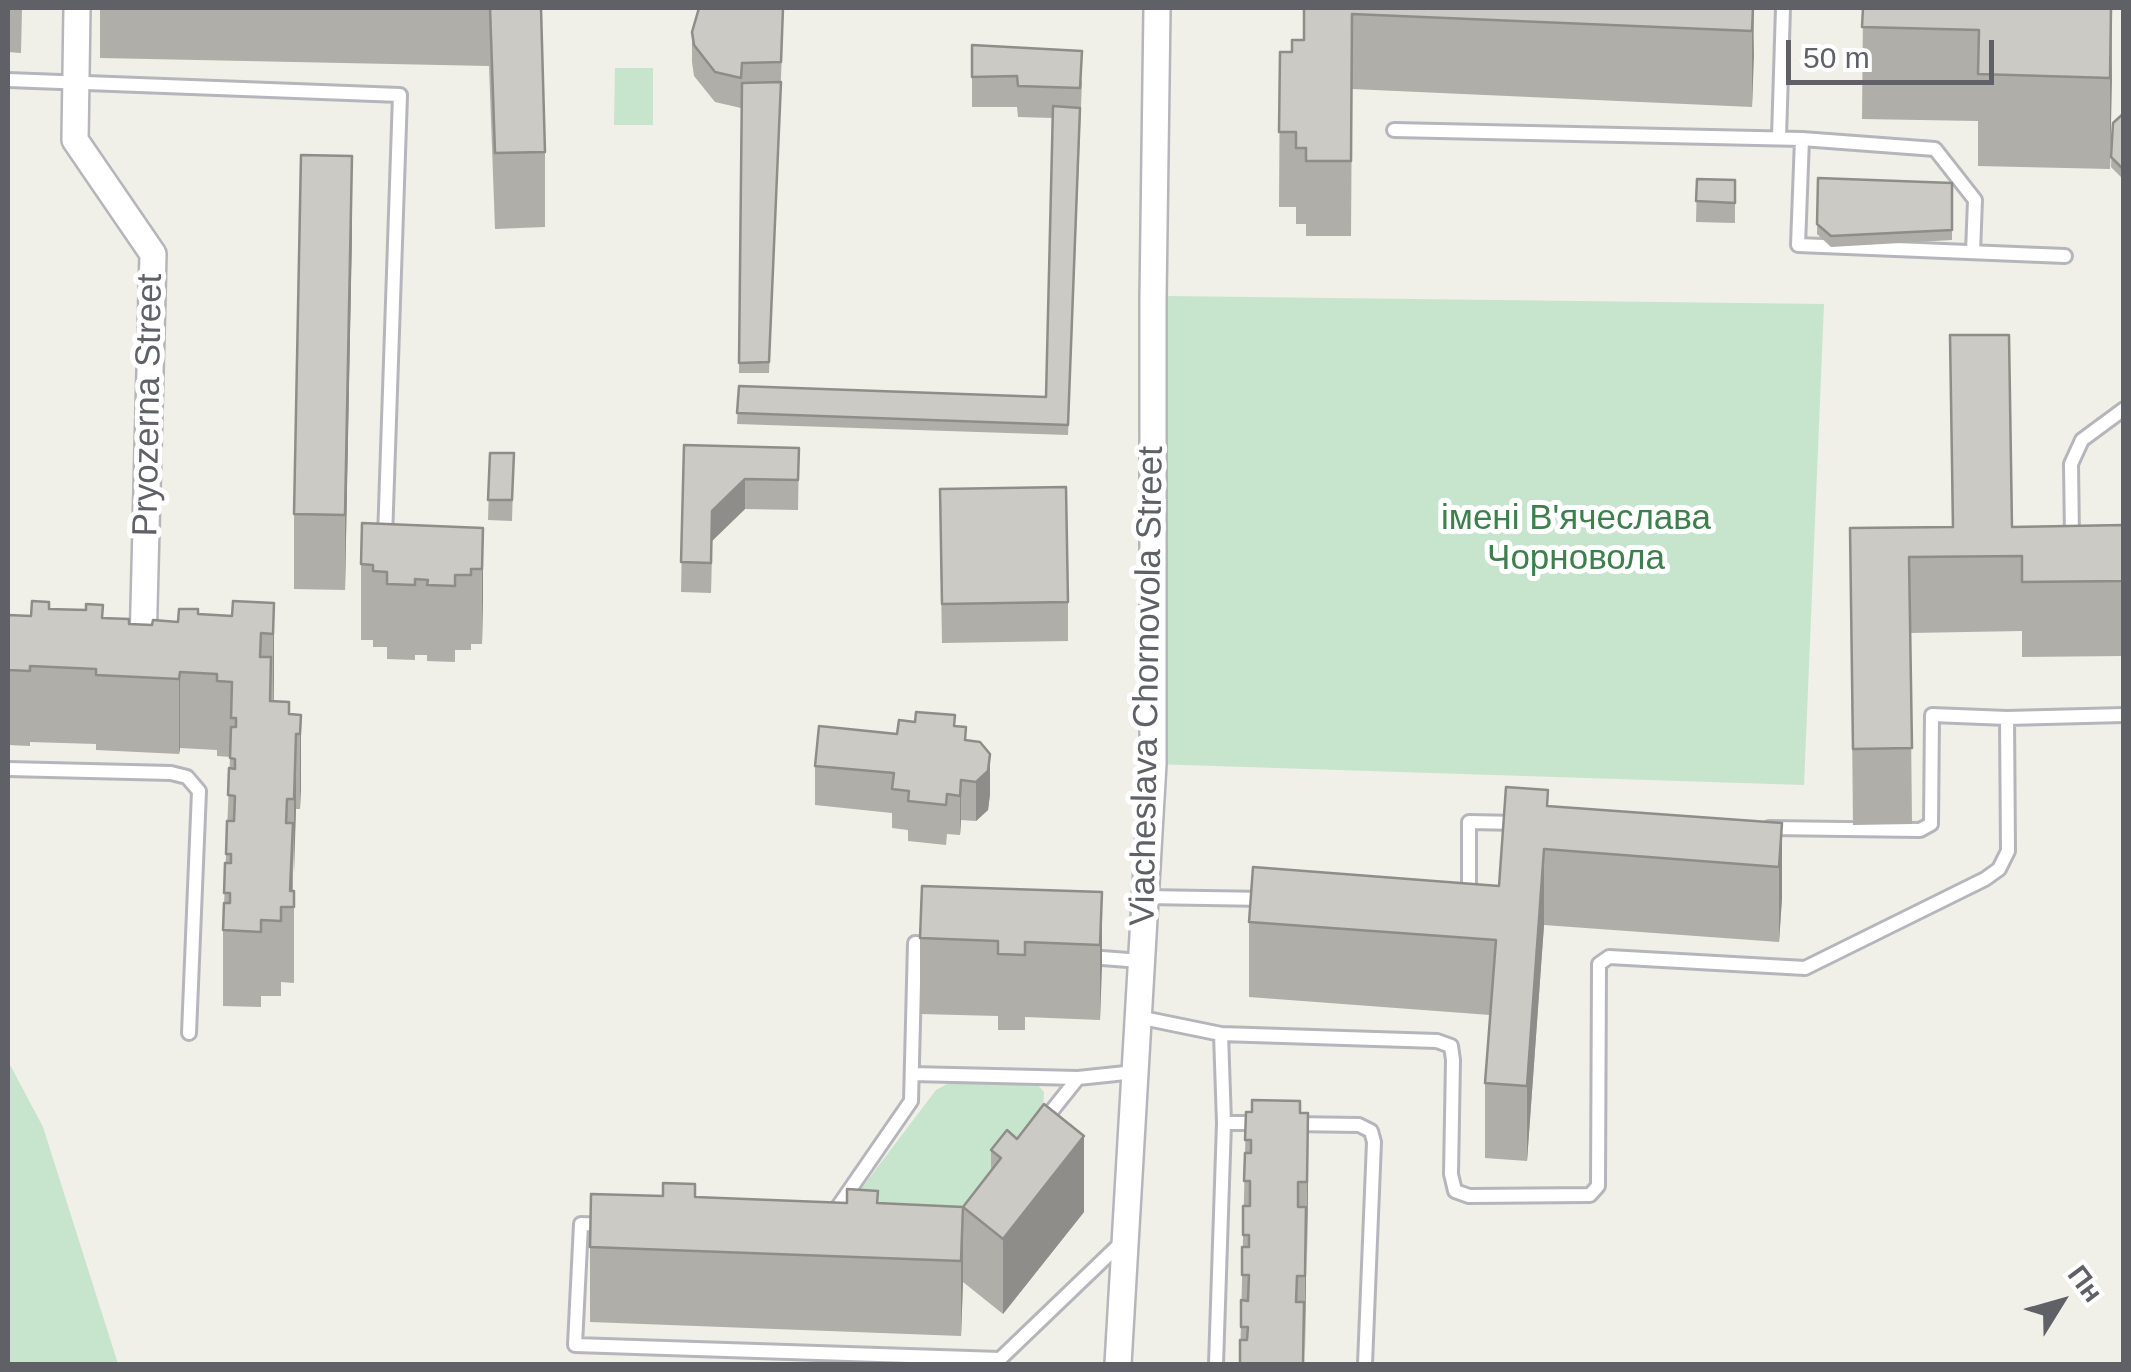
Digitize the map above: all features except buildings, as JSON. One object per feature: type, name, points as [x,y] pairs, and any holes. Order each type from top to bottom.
[{"type":"street","name":"Pryozerna Street","points":[[77,8],[75,140],[153,254],[133,646]]},
{"type":"street","name":"Viacheslava Chornovola Street","points":[[1118,1364],[1153,764],[1157,8]]},
{"type":"lane","points":[[1779,138],[1783,8]]},
{"type":"lane","points":[[8,80],[400,95],[384,556]]},
{"type":"lane","points":[[1394,130],[1779,138],[1935,149],[1976,200],[1973,252]]},
{"type":"lane","points":[[1802,139],[1798,245],[2065,256]]},
{"type":"lane","points":[[2072,550],[2071,464],[2082,440],[2124,409]]},
{"type":"lane","points":[[1763,828],[1920,830],[1930,824],[1932,715],[2124,715]]},
{"type":"lane","points":[[1138,1017],[1221,1034],[1436,1041],[1450,1046],[1454,1060],[1451,1174],[1455,1191],[1469,1196],[1590,1196],[1598,1186],[1599,964],[1609,957],[1805,968],[1986,879],[1999,869],[2008,851],[2007,718]]},
{"type":"lane","points":[[8,769],[171,773],[187,777],[199,791],[189,1032]]},
{"type":"lane","points":[[1448,906],[1468,906],[1469,822],[1528,824]]},
{"type":"lane","points":[[1145,897],[1290,900]]},
{"type":"lane","points":[[821,1232],[911,1100],[915,943],[953,946]]},
{"type":"lane","points":[[1066,955],[1142,961]]},
{"type":"lane","points":[[1216,1364],[1224,1123],[1221,1034]]},
{"type":"lane","points":[[912,1074],[1078,1078],[1135,1072]]},
{"type":"lane","points":[[1032,1136],[1078,1078]]},
{"type":"lane","points":[[1224,1123],[1359,1126],[1371,1131],[1374,1142],[1365,1364]]},
{"type":"lane","points":[[618,1225],[580,1224],[575,1346],[1000,1359],[1126,1238]]},
{"type":"green space","points":[[615,68],[653,68],[653,125],[614,125]]},
{"type":"green space","name":"імені В'ячеслава Чорновола","points":[[1166,296],[1824,304],[1804,785],[1153,764],[1153,299]]},
{"type":"green space","points":[[8,1061],[43,1127],[118,1364],[8,1364]]},
{"type":"green space","points":[[949,1083],[1037,1084],[1044,1092],[1043,1108],[952,1219],[848,1206],[936,1090]]}]
